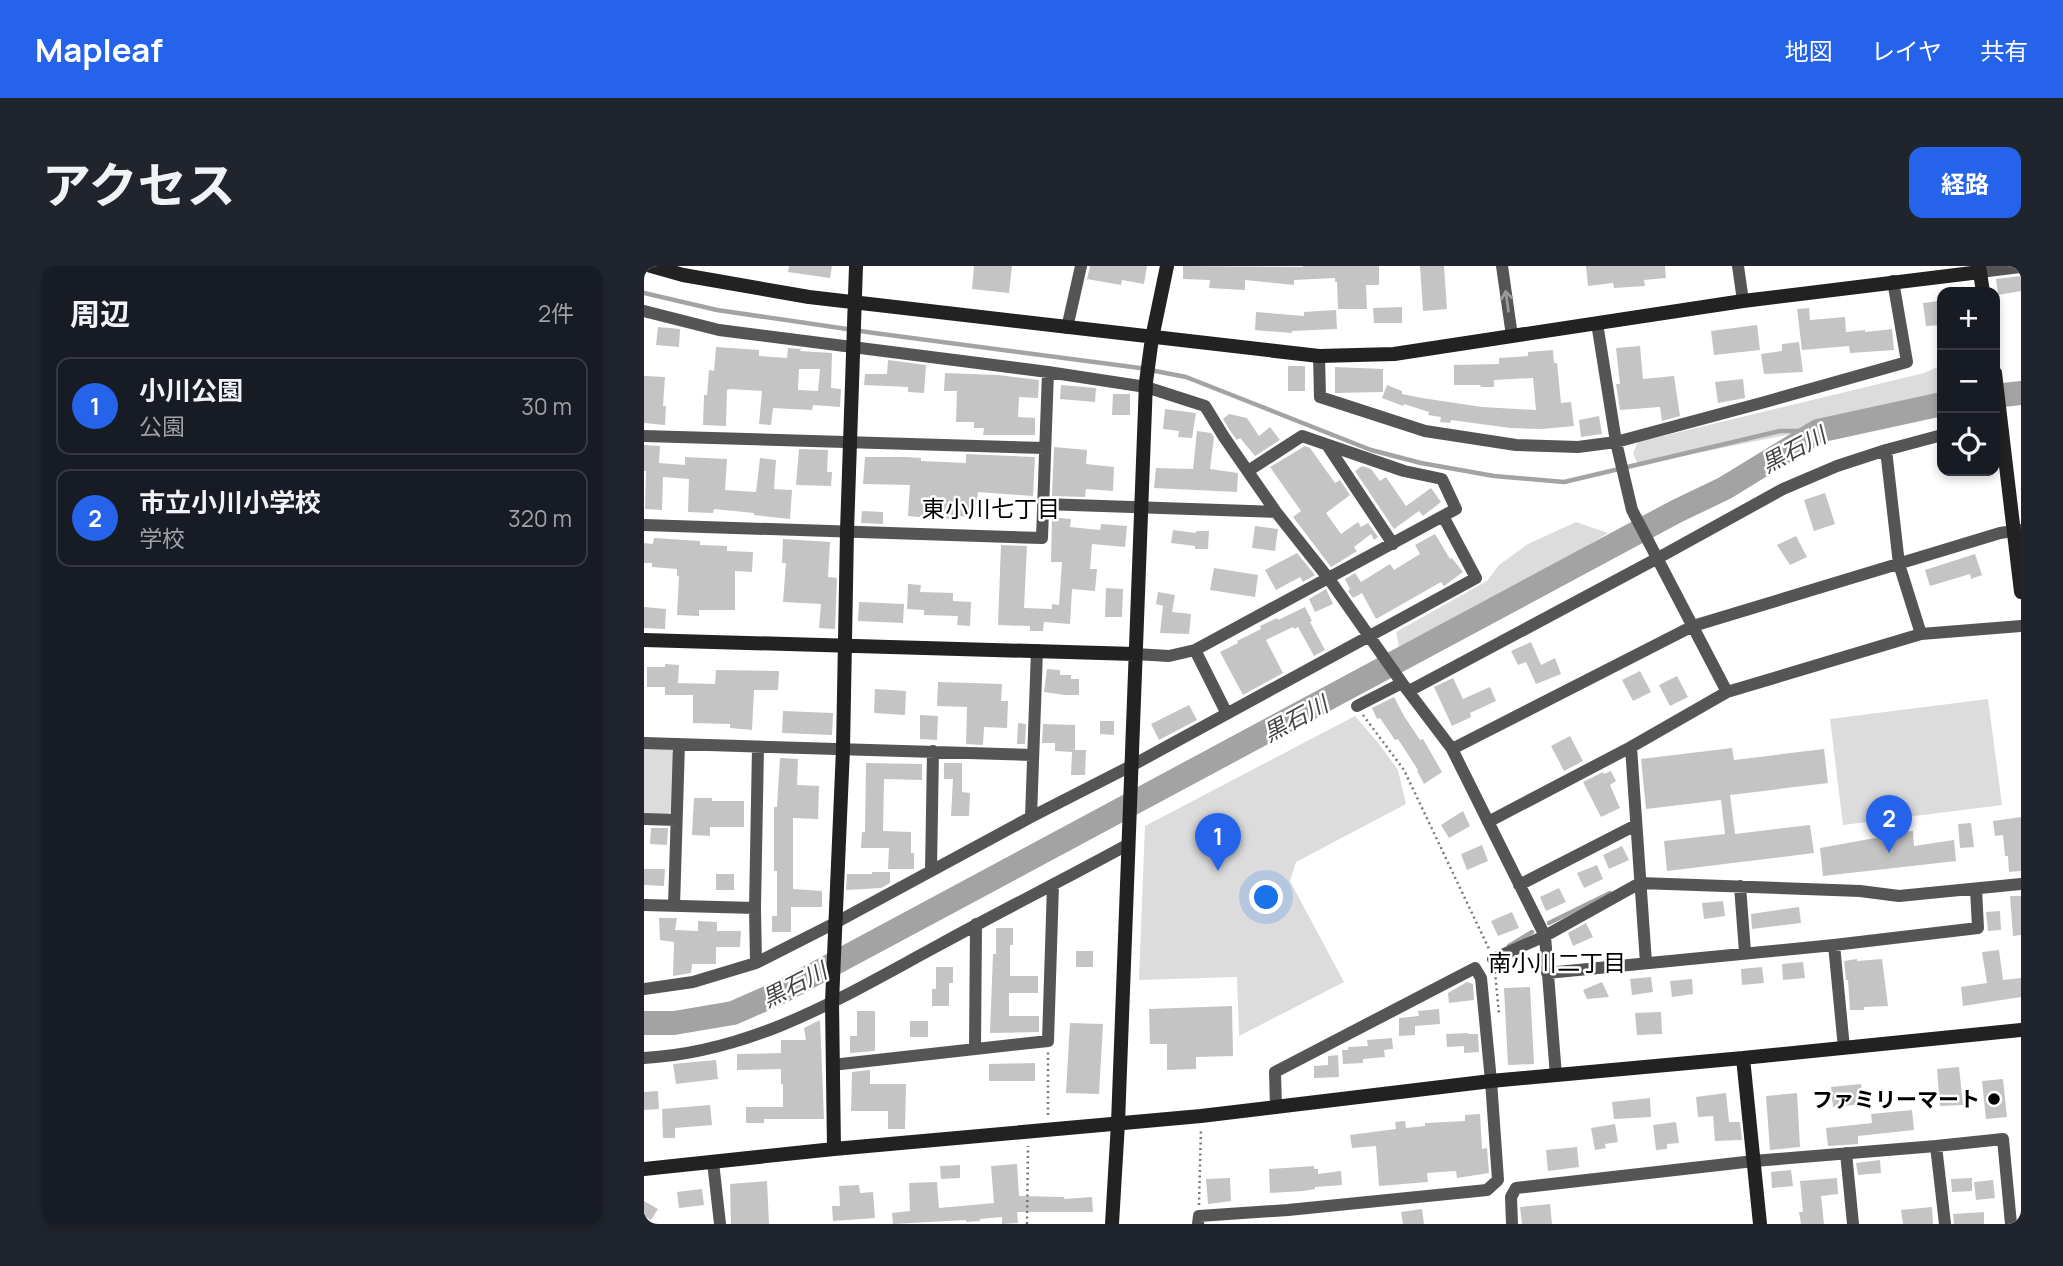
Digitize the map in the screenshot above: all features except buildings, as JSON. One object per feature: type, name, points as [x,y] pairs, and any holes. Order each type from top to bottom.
[{"type":"street","points":[[651,266],[683,275],[809,296],[1319,356],[1394,354],[1743,301],[1979,269],[2021,267]]},
{"type":"street","points":[[834,1149],[832,1002],[843,749],[856,266]]},
{"type":"street","points":[[1068,328],[1081,266]]},
{"type":"street","points":[[1112,1224],[1146,385],[1152,338],[1167,266]]},
{"type":"street","points":[[1502,266],[1512,337]]},
{"type":"street","points":[[1738,266],[1743,301]]},
{"type":"street","points":[[1979,269],[1982,287]]},
{"type":"street","points":[[1319,356],[1320,397],[1425,431],[1516,445],[1578,447],[1616,442],[1907,362],[1893,281]]},
{"type":"street","points":[[644,311],[719,330],[1146,385],[1205,406],[1276,512],[1329,579],[1452,749],[1545,936],[1556,1076]]},
{"type":"street","points":[[1597,323],[1616,442],[1632,510],[1727,692]]},
{"type":"street","points":[[644,526],[1042,538],[1048,372]]},
{"type":"street","points":[[2000,433],[2018,531],[2021,592]]},
{"type":"street","points":[[644,436],[1045,448]]},
{"type":"street","points":[[644,640],[1168,656],[1195,650],[1456,509],[1442,479],[1404,471],[1302,436],[1248,471]]},
{"type":"street","points":[[1357,706],[1658,558],[1783,489],[1837,466],[1937,436]]},
{"type":"street","points":[[1326,445],[1393,544]]},
{"type":"street","points":[[1886,450],[1899,564],[1922,634]]},
{"type":"street","points":[[1043,504],[1276,512]]},
{"type":"street","points":[[644,989],[693,982],[756,963],[835,927],[1031,817],[1131,771],[1227,714],[1373,641],[1476,578],[1443,516]]},
{"type":"street","points":[[1452,749],[1693,626],[2000,533],[2018,531]]},
{"type":"street","points":[[1488,822],[1631,747],[1727,692],[1922,634],[2021,626]]},
{"type":"street","points":[[1031,817],[1037,650]]},
{"type":"street","points":[[1195,650],[1227,714]]},
{"type":"street","points":[[644,743],[1033,755]]},
{"type":"street","points":[[674,906],[679,744]]},
{"type":"street","points":[[756,963],[758,747]]},
{"type":"street","points":[[1631,747],[1646,963]]},
{"type":"street","points":[[931,871],[933,751]]},
{"type":"street","points":[[644,819],[676,820]]},
{"type":"street","points":[[1519,885],[1636,825]]},
{"type":"street","points":[[644,1058],[692,1053],[776,1029],[1127,845]]},
{"type":"street","points":[[1493,959],[1545,936],[1640,883],[1860,891],[1899,896],[2021,884]]},
{"type":"street","points":[[832,1065],[1048,1041],[1054,885]]},
{"type":"street","points":[[1740,886],[1745,952]]},
{"type":"street","points":[[1547,973],[1978,928],[1976,889]]},
{"type":"street","points":[[644,905],[755,908]]},
{"type":"street","points":[[975,1049],[976,925]]},
{"type":"street","points":[[1834,945],[1844,1048]]},
{"type":"street","points":[[1199,1220],[1487,1190],[1498,1180],[1481,978],[1475,968],[1275,1072],[1276,1108]]},
{"type":"street","points":[[644,1170],[834,1149],[1201,1116],[1491,1081],[2021,1030]]},
{"type":"street","points":[[1743,1058],[1760,1224]]},
{"type":"street","points":[[1512,1224],[1511,1197],[1516,1188],[1754,1161],[2003,1139],[2011,1224]]},
{"type":"street","points":[[1936,1146],[1945,1224]]},
{"type":"street","points":[[1846,1153],[1853,1224]]},
{"type":"street","points":[[713,1162],[720,1224]]},
{"type":"street","points":[[1287,1224],[1288,1210]]},
{"type":"path","points":[[1357,706],[1404,770],[1493,959]]},
{"type":"path","points":[[1048,1041],[1048,1130]]},
{"type":"path","points":[[1199,1220],[1201,1116]]},
{"type":"path","points":[[1027,1224],[1029,1132]]},
{"type":"shaded area","points":[[1937,367],[1937,397],[1881,416],[1638,465],[1633,453],[1638,442],[1924,373]]},
{"type":"shaded area","points":[[1576,522],[1608,533],[1536,577],[1432,634],[1399,647],[1396,632],[1487,581],[1499,565],[1528,544]]},
{"type":"shaded area","points":[[1988,699],[2002,805],[1843,825],[1830,719]]},
{"type":"shaded area","points":[[1355,716],[1398,770],[1406,804],[1296,862],[1290,881],[1344,982],[1239,1036],[1237,977],[1139,980],[1145,826]]},
{"type":"shaded area","points":[[644,748],[671,749],[674,754],[672,811],[667,815],[644,814]]},
{"type":"waterway","points":[[644,293],[717,310],[1140,368],[1186,377],[1371,450],[1421,463],[1494,476],[1564,482],[1780,431],[1818,431]]},
{"type":"waterway","name":"黒石川","points":[[2000,395],[2021,393]]},
{"type":"waterway","name":"黒石川","points":[[644,1023],[674,1023],[733,1013],[781,992],[1677,511],[1725,488],[1818,431],[1937,405]]},
{"type":"waterway","points":[[1549,923],[1610,893]]},
{"type":"waterway","points":[[1509,946],[1532,932]]},
{"type":"place","name":"市立小川小学校","points":[[1889,853]]},
{"type":"place","name":"小川公園","points":[[1218,871]]},
{"type":"place","name":"ファミリーマート","points":[[1994,1099]]},
{"type":"district","name":"東小川七丁目","points":[[991,508]]},
{"type":"district","name":"南小川二丁目","points":[[1557,962]]}]
